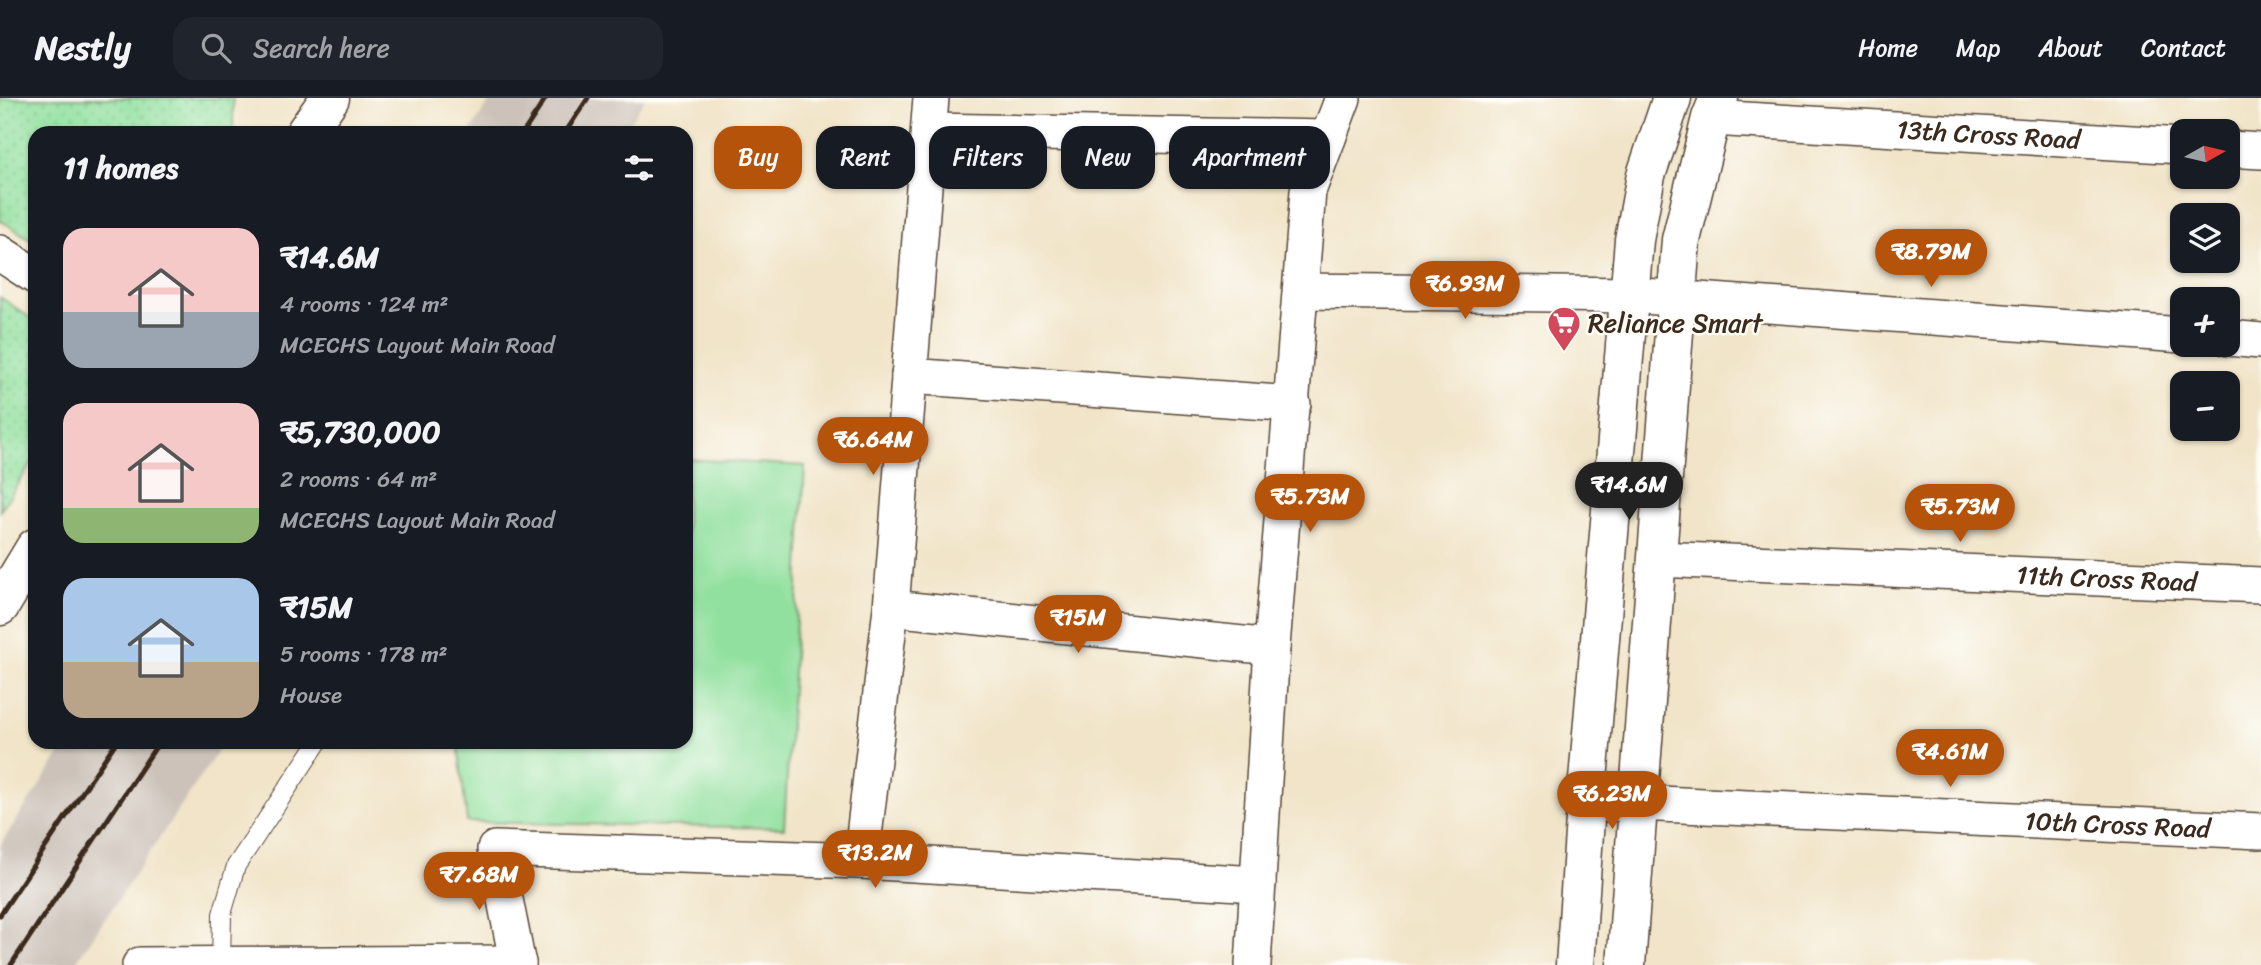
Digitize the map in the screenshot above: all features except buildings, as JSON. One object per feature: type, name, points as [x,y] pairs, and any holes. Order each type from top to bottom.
[{"type":"main road","points":[[310,126],[330,98]]},
{"type":"main road","points":[[1575,965],[1634,240],[1646,175],[1672,98]]},
{"type":"main road","points":[[1626,965],[1681,240],[1715,108]]},
{"type":"main road","points":[[0,606],[28,560]]},
{"type":"street","points":[[1330,133],[1343,98]]},
{"type":"street","name":"13th Cross Road","points":[[1715,108],[2170,145]]},
{"type":"street","points":[[861,861],[891,608],[930,115],[1169,129]]},
{"type":"street","points":[[2240,150],[2261,151]]},
{"type":"street","points":[[1253,965],[1272,648],[1309,189]]},
{"type":"street","points":[[0,253],[28,271]]},
{"type":"street","points":[[1301,290],[1630,295],[2170,334]]},
{"type":"street","points":[[2240,339],[2261,341]]},
{"type":"street","points":[[909,376],[1293,404]]},
{"type":"street","name":"11th Cross Road","points":[[1657,559],[2261,586]]},
{"type":"street","points":[[891,608],[1272,648]]},
{"type":"street","name":"10th Cross Road","points":[[1586,804],[1637,803],[2261,831]]},
{"type":"street","points":[[140,965],[518,964],[495,849],[861,861],[1258,884]]},
{"type":"lane","points":[[221,964],[222,914],[236,866],[313,749]]},
{"type":"shaded area","points":[[492,98],[645,98],[627,126],[474,126]]},
{"type":"shaded area","points":[[63,749],[219,749],[74,965],[0,965],[0,845]]},
{"type":"green space","points":[[0,98],[233,98],[233,126],[28,126],[28,238],[0,220]]},
{"type":"green space","points":[[0,297],[28,316],[28,469],[0,511]]},
{"type":"green space","points":[[693,459],[805,466],[784,828],[467,822],[459,749],[693,749]]},
{"type":"railway","points":[[528,126],[546,98]]},
{"type":"railway","points":[[570,126],[588,98]]},
{"type":"railway","points":[[0,915],[111,749]]},
{"type":"railway","points":[[11,965],[154,749]]},
{"type":"place","name":"Reliance Smart","points":[[1564,353]]}]
